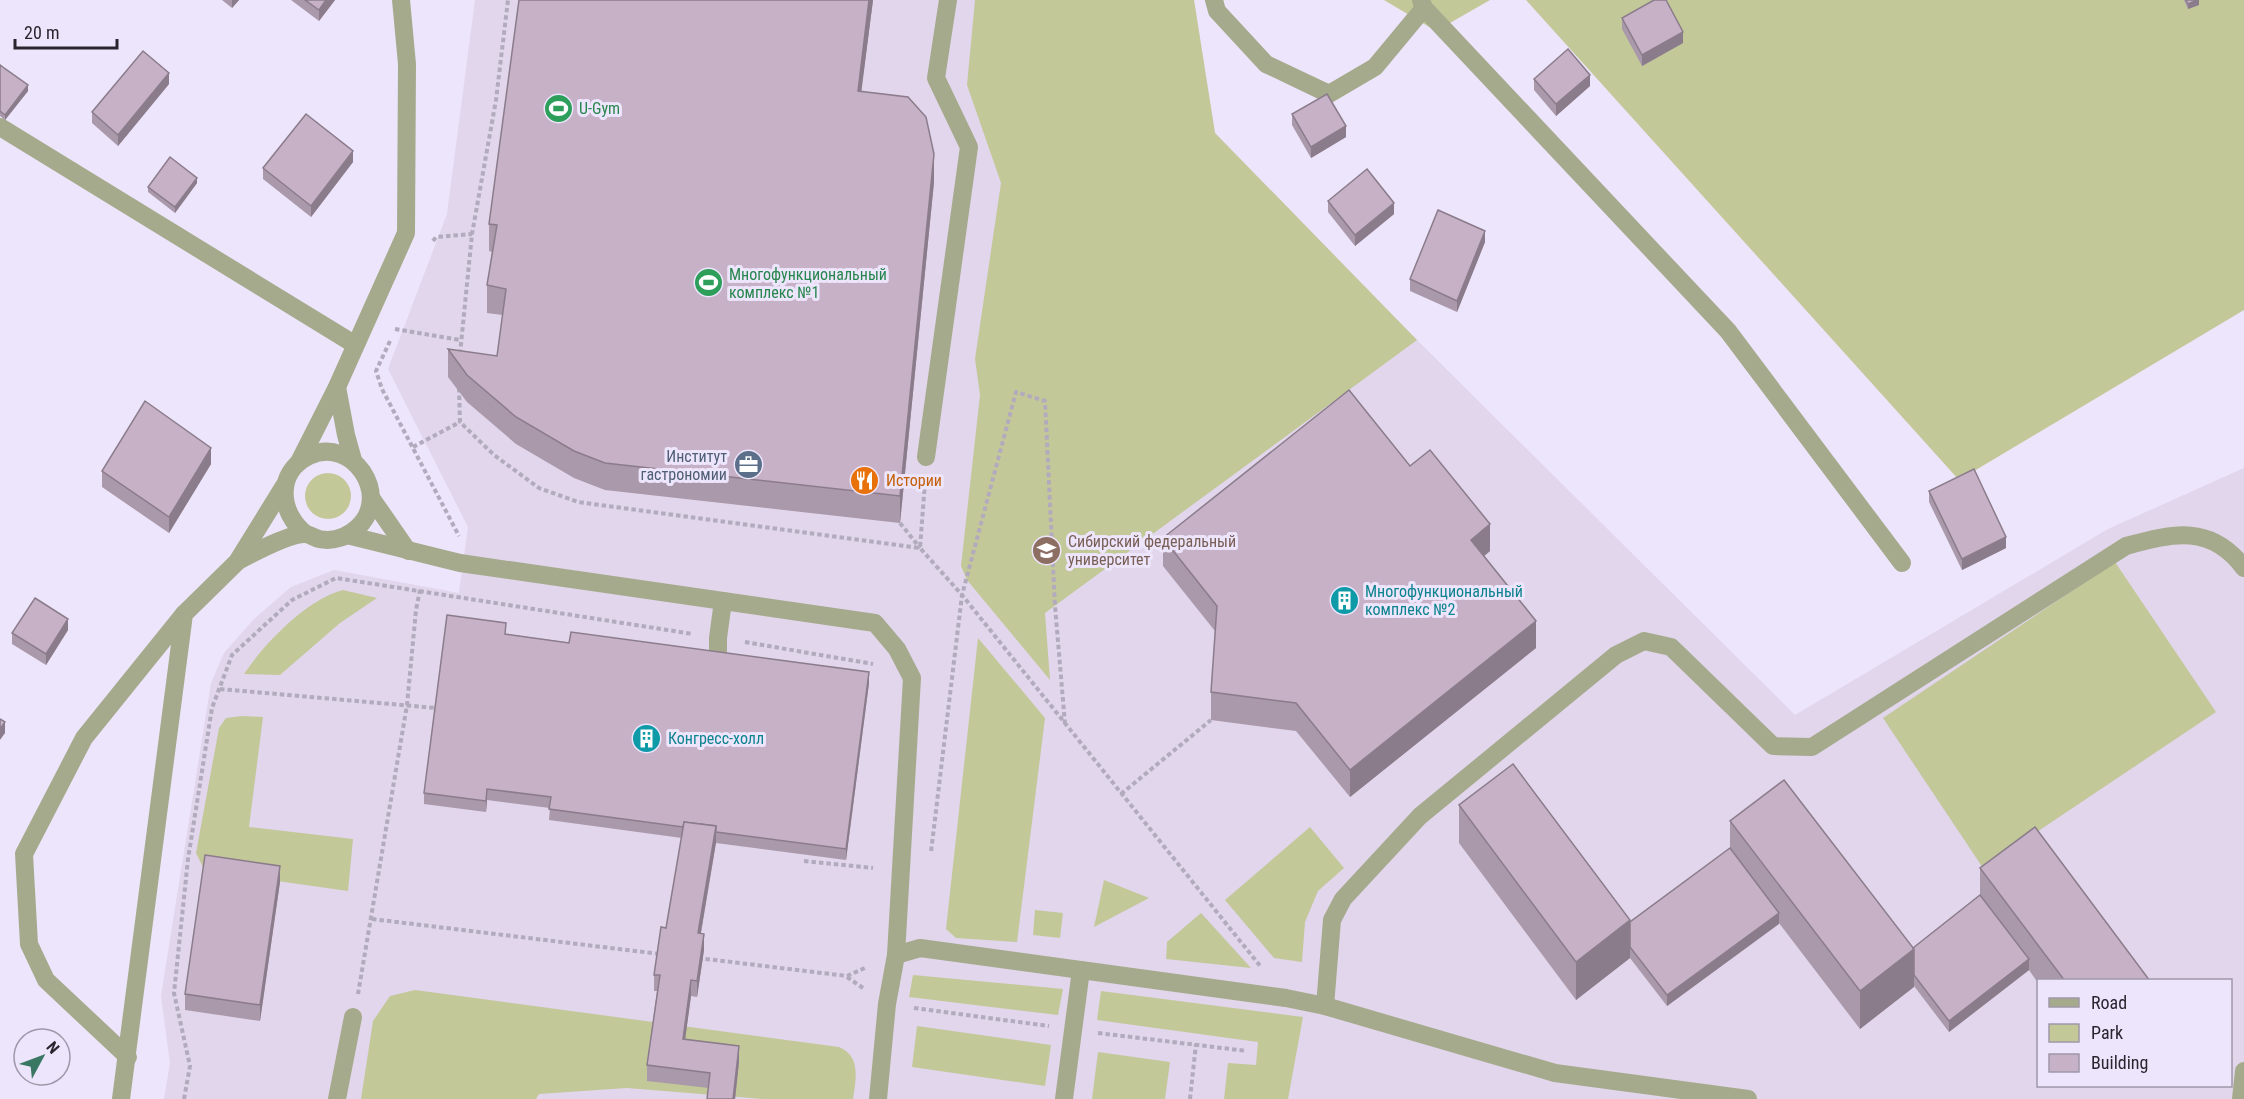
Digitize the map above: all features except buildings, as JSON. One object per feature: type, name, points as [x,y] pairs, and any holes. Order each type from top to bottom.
[{"type":"street","points":[[128,1057],[46,980],[29,944],[24,854],[84,738],[184,614],[237,562],[284,486],[289,473],[299,462],[337,387],[354,344],[406,233],[407,64],[401,0]]},
{"type":"street","points":[[926,457],[969,147],[936,78],[948,0]]},
{"type":"street","points":[[1214,0],[1217,11],[1266,64],[1329,94],[1375,67],[1423,4],[1728,331],[1902,563]]},
{"type":"street","points":[[0,127],[354,344]]},
{"type":"street","points":[[337,387],[353,460],[367,477],[372,499],[408,550]]},
{"type":"street","points":[[299,462],[311,455],[324,452],[339,453],[353,460]]},
{"type":"street","points":[[284,486],[287,514],[294,525],[306,534],[319,539],[333,540],[347,535],[359,526],[368,514],[372,499]]},
{"type":"street","points":[[237,562],[270,545],[306,534]]},
{"type":"street","points":[[1325,1006],[1332,920],[1342,899],[1420,816],[1616,655],[1644,641],[1671,647],[1773,746],[1812,747],[2126,546],[2169,534],[2211,538],[2232,552],[2244,568]]},
{"type":"street","points":[[347,535],[460,563],[875,623],[897,650],[912,678],[896,955],[887,1004],[878,1099]]},
{"type":"street","points":[[718,662],[718,638],[723,601]]},
{"type":"street","points":[[121,1099],[184,614]]},
{"type":"street","points":[[896,955],[920,948],[1286,998],[1325,1006],[1555,1073],[1748,1099]]},
{"type":"street","points":[[1064,1099],[1082,970]]},
{"type":"street","points":[[337,1099],[354,1017]]},
{"type":"street","points":[[2241,1099],[2244,1071]]},
{"type":"path","points":[[459,364],[472,234],[496,100],[508,0]]},
{"type":"path","points":[[496,100],[503,101]]},
{"type":"path","points":[[431,244],[436,237],[472,234]]},
{"type":"path","points":[[399,320],[376,371],[382,389],[461,540],[460,563],[454,596]]},
{"type":"path","points":[[395,329],[460,340]]},
{"type":"path","points":[[459,376],[459,422],[494,455],[539,488],[578,502],[920,548],[900,523]]},
{"type":"path","points":[[1065,724],[1055,606],[1045,401],[1016,392],[962,595],[1065,724],[1121,794],[1286,998]]},
{"type":"path","points":[[413,447],[459,422]]},
{"type":"path","points":[[184,1099],[190,1066],[174,993],[188,859],[212,708],[232,655],[292,600],[336,578],[880,665]]},
{"type":"path","points":[[354,1017],[407,705],[419,590]]},
{"type":"path","points":[[220,689],[436,708]]},
{"type":"path","points":[[1121,794],[1211,720]]},
{"type":"path","points":[[804,861],[873,870],[874,858]]},
{"type":"path","points":[[372,919],[669,955]]},
{"type":"path","points":[[847,976],[896,955]]},
{"type":"path","points":[[693,958],[847,976],[887,1004],[1072,1030],[1247,1051]]},
{"type":"path","points":[[1190,1099],[1196,1044]]},
{"type":"shaded area","name":"Сибирский федеральный университет","points":[[475,0],[1194,0],[1215,133],[1417,340],[1795,715],[2108,529],[2244,468],[2244,1099],[164,1099],[170,1063],[161,996],[211,683],[224,653],[254,619],[291,587],[334,570],[459,593],[468,527],[388,369],[447,214]]},
{"type":"green space","points":[[975,0],[1194,0],[1215,133],[1417,340],[1045,613],[1050,680],[967,580],[961,566],[980,395],[975,359],[1001,183],[967,85]]},
{"type":"green space","points":[[1384,0],[1490,0],[1436,31]]},
{"type":"green space","points":[[1526,0],[2244,0],[2244,310],[1959,480]]},
{"type":"green space","points":[[328,473],[344,480],[351,496],[344,512],[328,519],[312,512],[305,496],[312,480]]},
{"type":"green space","points":[[2115,562],[2216,712],[1983,868],[1883,718]]},
{"type":"green space","points":[[343,590],[377,598],[340,623],[280,675],[244,674],[263,649],[288,624],[315,603]]},
{"type":"green space","points":[[978,638],[1045,718],[1017,942],[956,938],[946,929]]},
{"type":"green space","points":[[263,717],[249,827],[353,839],[348,891],[205,871],[196,853],[219,728],[226,718]]},
{"type":"green space","points":[[1310,827],[1344,868],[1318,891],[1305,922],[1302,962],[1274,958],[1225,900]]},
{"type":"green space","points":[[1104,880],[1149,898],[1094,927]]},
{"type":"green space","points":[[1035,910],[1063,913],[1060,938],[1033,935]]},
{"type":"green space","points":[[1201,913],[1251,968],[1166,959],[1167,942]]},
{"type":"green space","points":[[913,975],[1063,989],[1058,1015],[909,997]]},
{"type":"green space","points":[[415,990],[839,1047],[851,1056],[854,1062],[856,1076],[853,1099],[763,1099],[627,1088],[539,1094],[536,1099],[361,1099],[373,1021],[390,996]]},
{"type":"green space","points":[[1101,991],[1303,1017],[1288,1099],[1224,1099],[1228,1063],[1256,1065],[1258,1042],[1097,1020]]},
{"type":"green space","points":[[917,1026],[1051,1045],[1045,1086],[912,1067]]},
{"type":"green space","points":[[1098,1052],[1170,1062],[1165,1099],[1092,1099]]},
{"type":"place","name":"U-Gym","points":[[558,108]]},
{"type":"place","name":"Многофункциональный комплекс №1","points":[[708,283]]},
{"type":"place","name":"Институт гастрономии","points":[[748,465]]},
{"type":"place","name":"Истории","points":[[865,480]]},
{"type":"place","name":"Сибирский федеральный университет","points":[[1047,550]]},
{"type":"place","name":"Многофункциональный комплекс №2","points":[[1344,600]]},
{"type":"place","name":"Конгресс-холл","points":[[647,738]]}]
